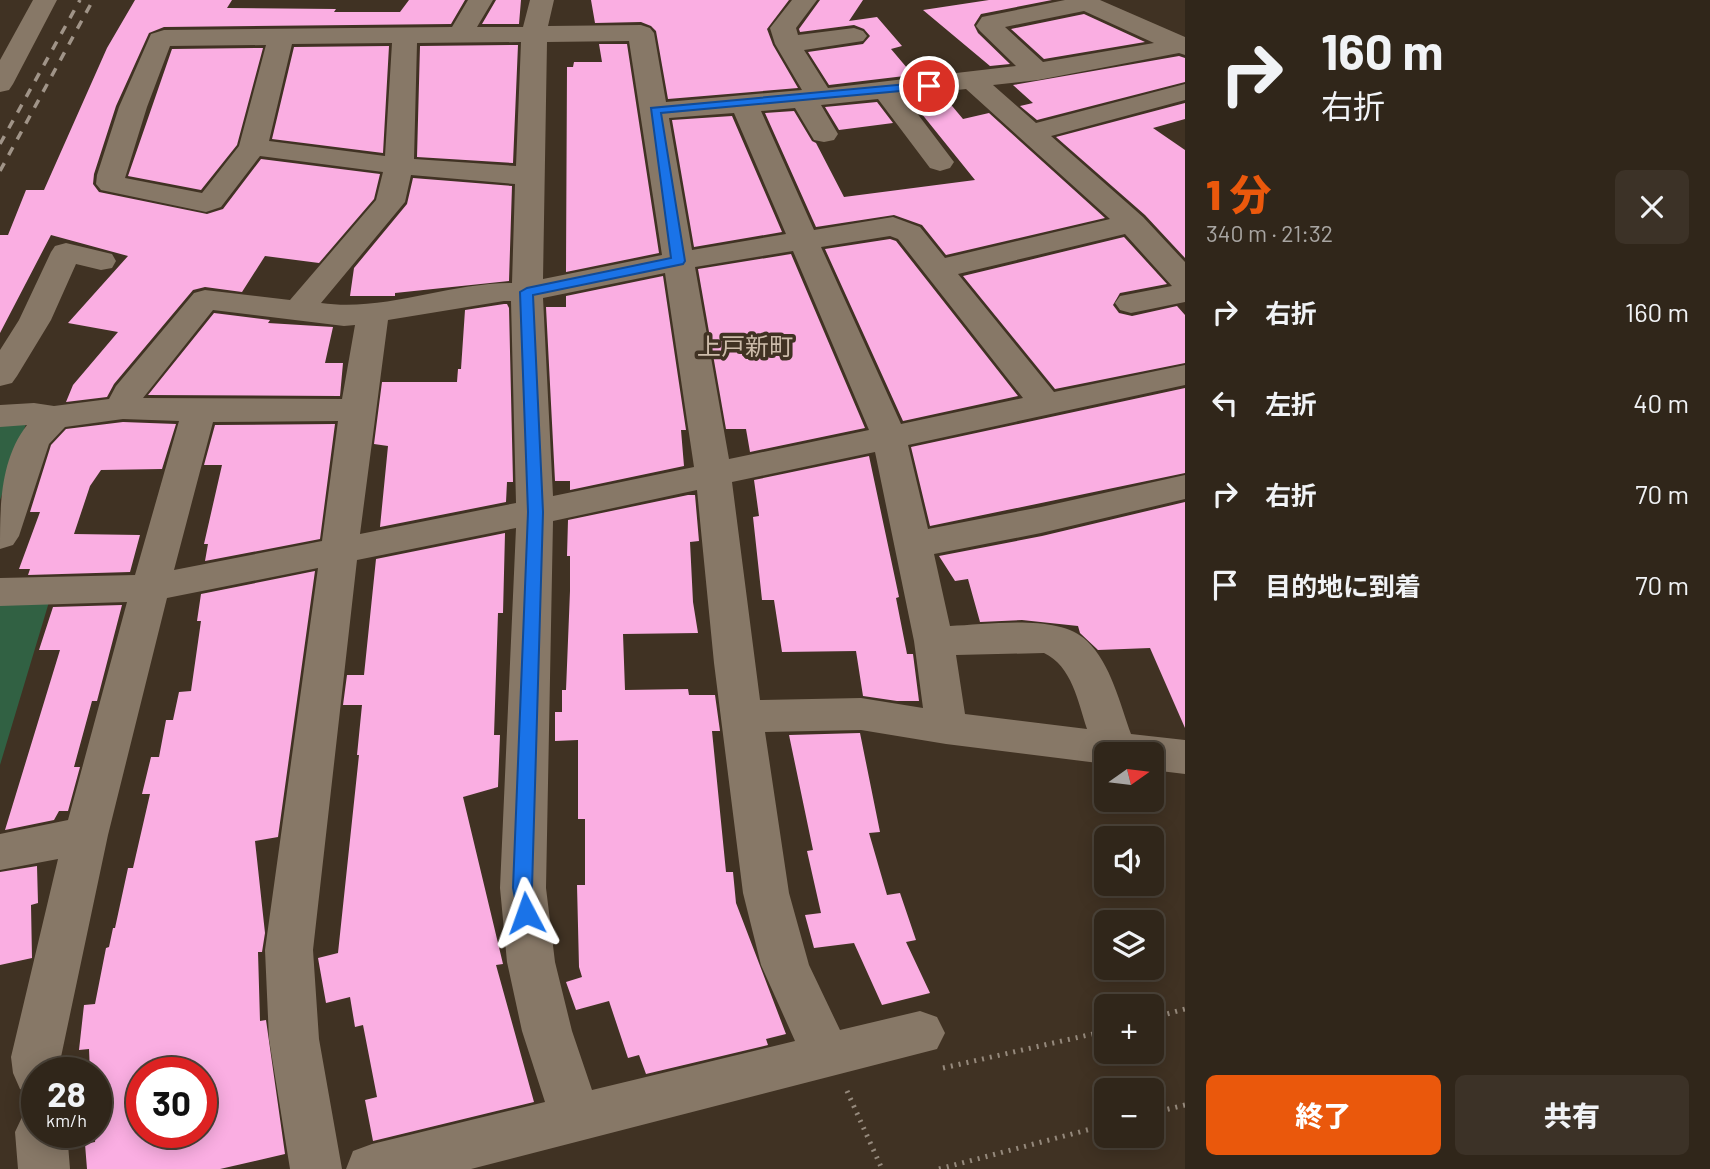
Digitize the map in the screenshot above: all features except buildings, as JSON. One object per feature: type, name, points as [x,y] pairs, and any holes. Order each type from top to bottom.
[{"type":"street","points":[[462,34],[469,16],[481,0]]},
{"type":"street","points":[[806,0],[783,28],[824,134]]},
{"type":"street","points":[[1038,72],[989,26],[991,22],[1083,2],[1183,46]]},
{"type":"street","points":[[538,17],[527,292],[535,512],[523,888],[531,962],[547,1031],[576,1119]]},
{"type":"street","points":[[281,37],[253,147],[211,201],[206,203],[111,184],[111,174],[133,107],[160,39],[462,34],[538,17],[641,33],[713,473],[741,716],[766,893],[785,965],[835,1068]]},
{"type":"street","points":[[0,84],[6,61],[23,22]]},
{"type":"street","points":[[298,310],[390,202],[399,166],[405,35]]},
{"type":"street","points":[[788,44],[854,36]]},
{"type":"street","points":[[655,111],[973,81],[1183,46]]},
{"type":"street","points":[[973,81],[1034,132],[1132,223],[1185,281]]},
{"type":"street","points":[[885,90],[940,162]]},
{"type":"street","points":[[1034,132],[1185,92]]},
{"type":"street","points":[[744,104],[889,437],[934,641],[946,728]]},
{"type":"street","points":[[253,147],[399,166],[530,176]]},
{"type":"street","points":[[937,269],[1132,223]]},
{"type":"street","points":[[123,408],[128,393],[205,300],[344,316],[373,313],[505,292],[527,292],[678,261],[893,226],[909,233],[1046,404]]},
{"type":"street","points":[[0,376],[35,320],[66,252],[101,261]]},
{"type":"street","points":[[1131,303],[1185,293]]},
{"type":"street","points":[[316,1169],[294,1039],[289,950],[338,552],[373,313]]},
{"type":"street","points":[[0,592],[150,588],[535,512],[1185,375]]},
{"type":"street","points":[[0,416],[34,414],[54,417],[123,408],[199,411],[357,410]]},
{"type":"street","points":[[36,1057],[86,835],[199,411]]},
{"type":"street","points":[[0,536],[33,441],[54,417]]},
{"type":"street","points":[[911,545],[1041,520],[1185,487]]},
{"type":"street","points":[[934,641],[1046,638],[1059,642],[1074,652],[1083,665],[1112,742]]},
{"type":"street","points":[[741,716],[861,714],[946,728],[1094,746]]},
{"type":"street","points":[[1164,755],[1185,757]]},
{"type":"street","points":[[0,852],[86,835]]},
{"type":"street","points":[[372,1169],[576,1119],[925,1052]]},
{"type":"street","points":[[42,1148],[44,1169]]},
{"type":"path","points":[[1164,1015],[1185,1009]]},
{"type":"path","points":[[925,1052],[1062,1043],[1094,1034]]},
{"type":"path","points":[[835,1068],[882,1169]]},
{"type":"path","points":[[1164,1110],[1185,1105]]},
{"type":"path","points":[[939,1169],[1094,1128]]},
{"type":"green space","points":[[27,421],[0,500],[0,425]]},
{"type":"green space","points":[[49,602],[0,765],[0,603]]},
{"type":"railway","points":[[0,144],[80,0]]},
{"type":"railway","points":[[0,171],[93,0]]},
{"type":"district","name":"上戸新町","points":[[745,347]]},
{"type":"route","points":[[526,913],[523,888],[535,512],[527,292],[678,261],[655,111],[929,86]]}]
